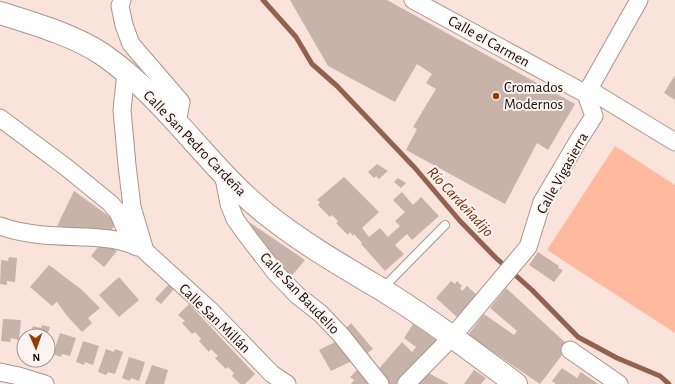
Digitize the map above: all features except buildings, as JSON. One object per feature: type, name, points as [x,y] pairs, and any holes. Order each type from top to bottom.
[{"type":"main road","name":"Calle San Pedro Cardeña","points":[[0,13],[83,43],[101,54],[126,73],[177,122],[223,173],[249,199],[280,225],[453,336],[516,384]]},
{"type":"street","points":[[122,0],[120,6],[124,25],[132,44],[181,102],[177,122]]},
{"type":"street","name":"Calle el Carmen","points":[[413,0],[587,92],[675,142]]},
{"type":"street","points":[[587,92],[639,0]]},
{"type":"street","points":[[126,73],[122,110],[127,165],[132,207],[145,251]]},
{"type":"street","name":"Calle Vigasierra","points":[[453,336],[528,246],[542,202],[594,116],[587,92]]},
{"type":"street","points":[[0,118],[110,203],[118,212],[125,228],[128,242]]},
{"type":"street","name":"Calle San Baudelio","points":[[223,173],[235,219],[275,272],[297,295],[321,314],[341,335],[380,384]]},
{"type":"street","name":"Calle San Millán","points":[[0,226],[35,233],[105,238],[128,242],[145,251],[210,310],[269,379],[287,384]]},
{"type":"street","points":[[406,384],[453,336]]},
{"type":"street","points":[[570,350],[619,384]]},
{"type":"street","points":[[0,372],[45,384]]},
{"type":"lane","points":[[381,289],[445,225]]},
{"type":"shaded area","points":[[615,146],[675,185],[675,333],[547,250]]},
{"type":"waterway","name":"Río Cardeñadijo","points":[[263,0],[296,37],[312,64],[337,86],[415,168],[460,221],[496,258],[532,290],[578,337],[617,358],[660,376],[669,384]]},
{"type":"place","name":"Cromados Modernos","points":[[496,96]]}]
